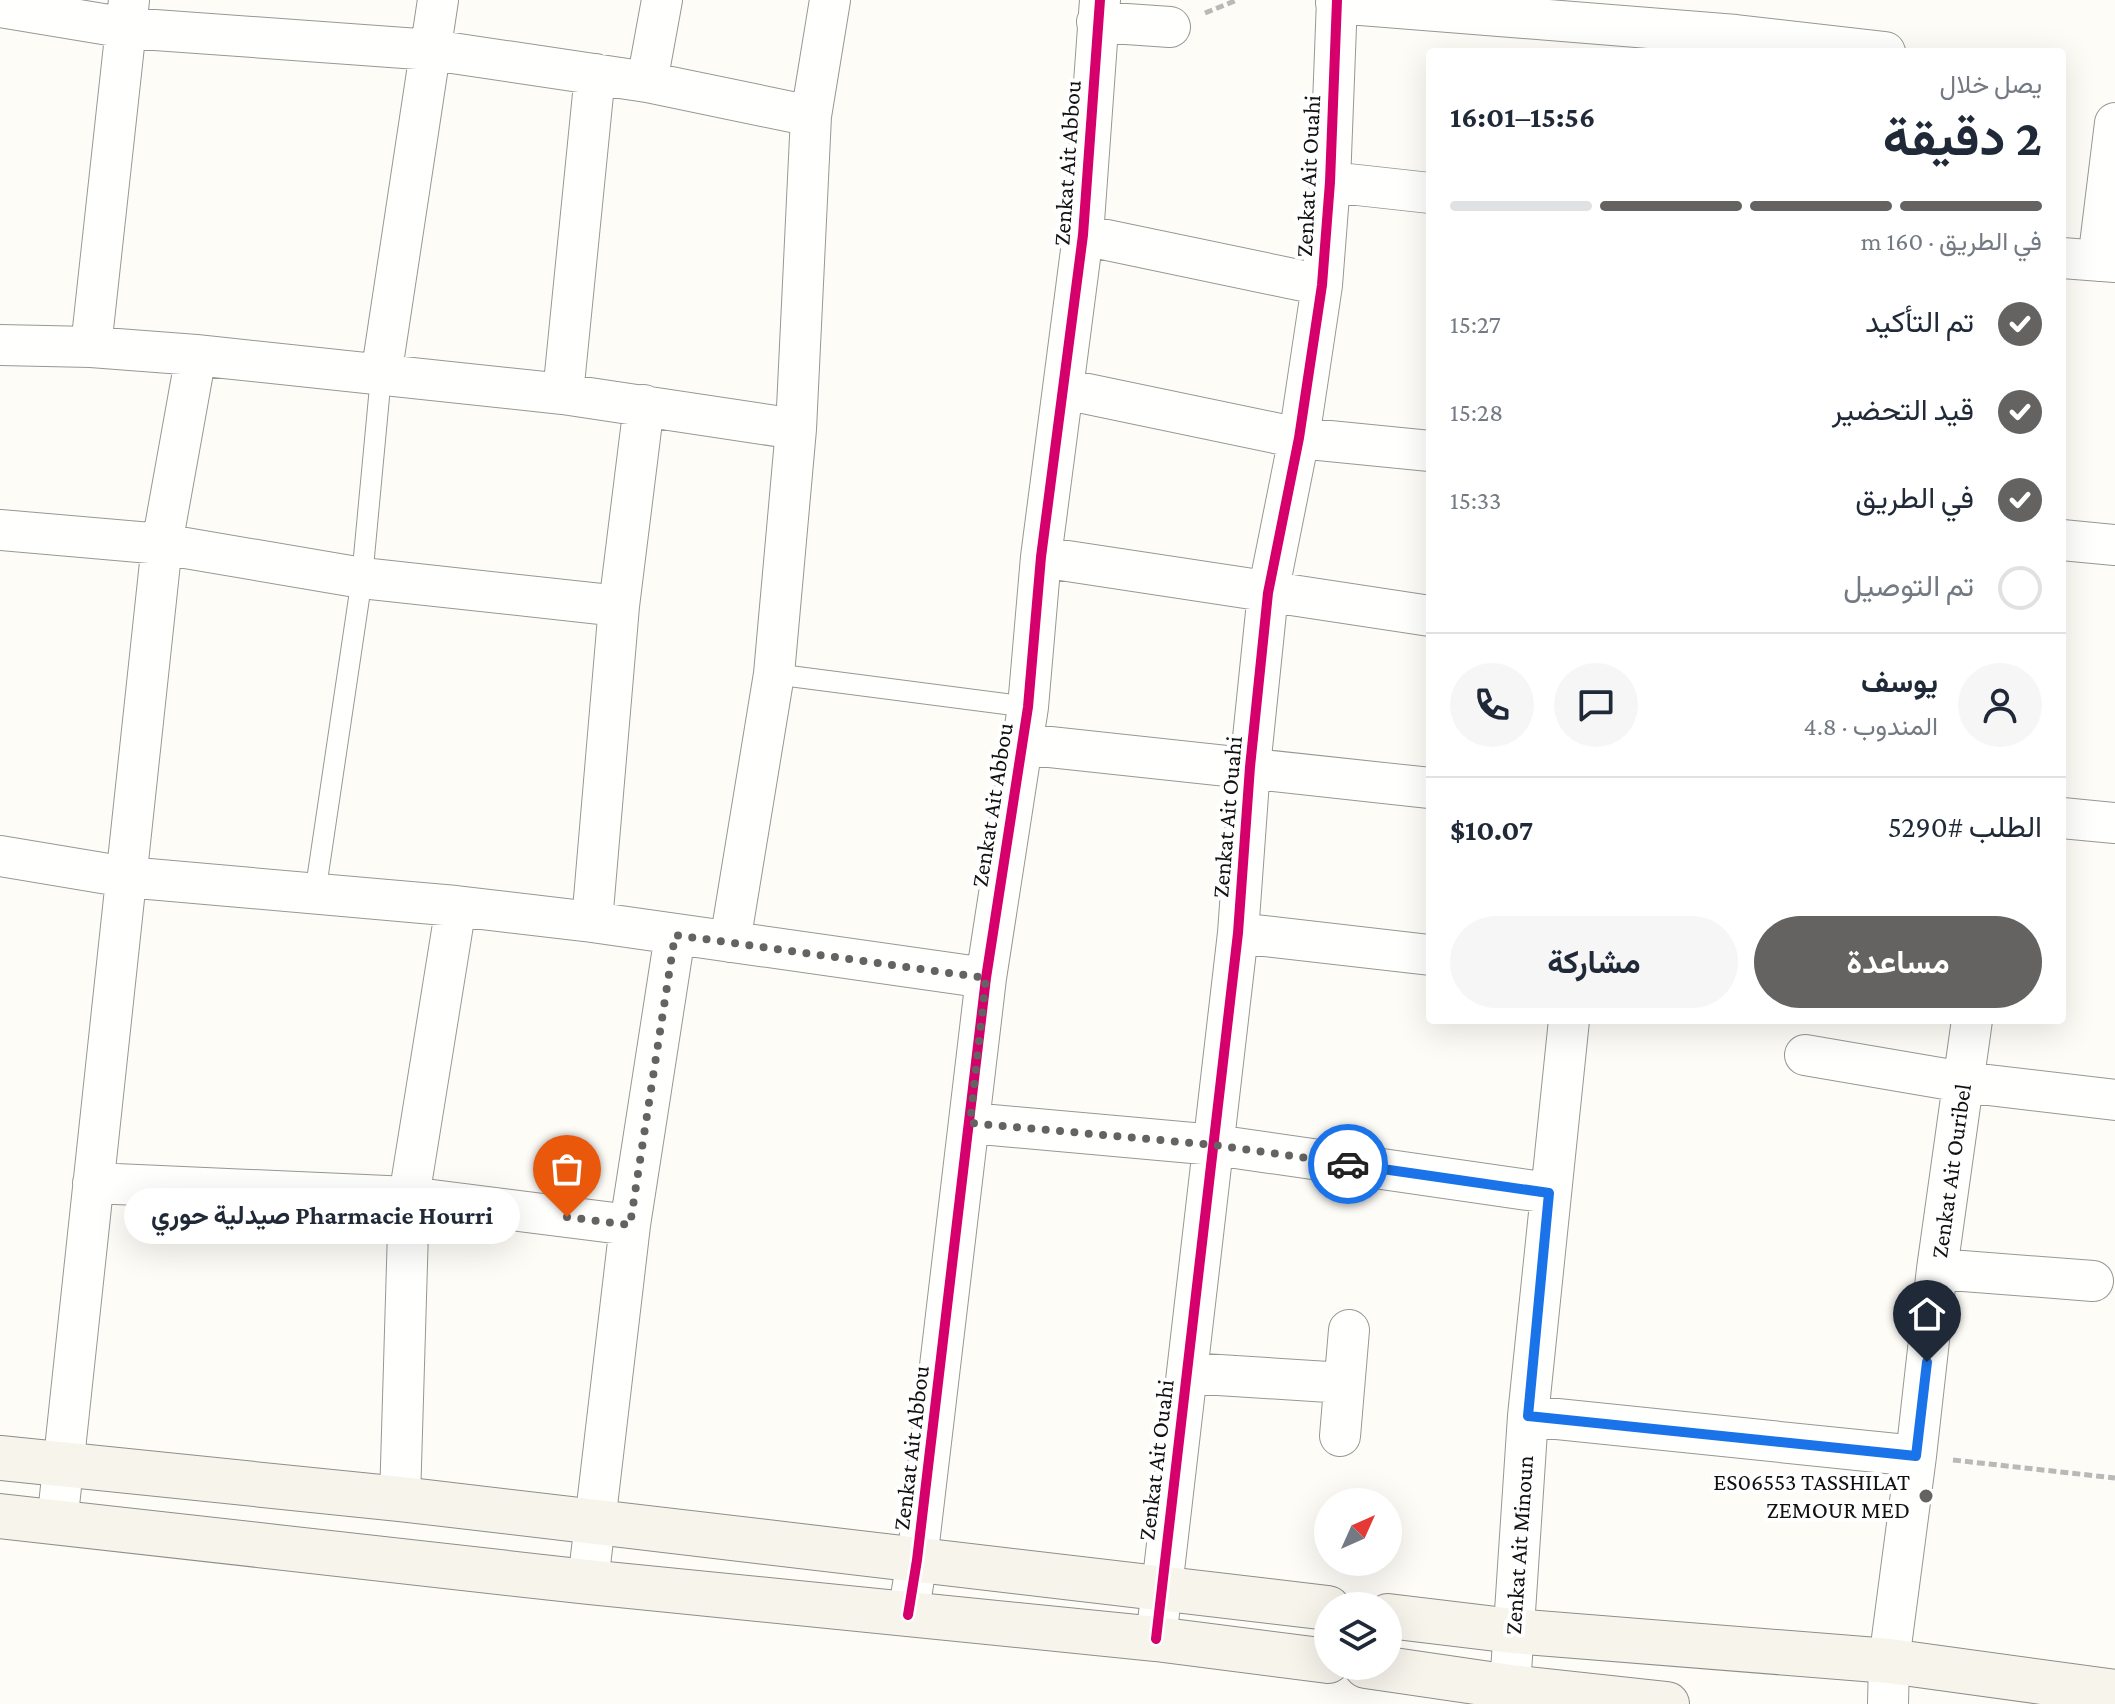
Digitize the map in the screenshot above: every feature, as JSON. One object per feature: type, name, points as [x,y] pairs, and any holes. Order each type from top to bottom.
[{"type":"main road","points":[[0,1458],[597,1521],[1314,1606]]},
{"type":"main road","points":[[0,1516],[588,1582],[1156,1639],[1314,1659]]},
{"type":"main road","points":[[1402,1618],[1513,1631],[1889,1661],[2115,1692]]},
{"type":"main road","points":[[1402,1671],[1667,1704]]},
{"type":"street","points":[[381,376],[438,0]]},
{"type":"street","points":[[647,82],[662,0]]},
{"type":"street","points":[[730,942],[774,674],[796,429],[811,116],[830,0]]},
{"type":"street","points":[[1337,2],[1736,18],[1867,48]]},
{"type":"street","name":"Zenkat Ait Ouahi","points":[[1156,1639],[1238,933],[1250,767],[1268,593],[1299,438],[1322,285],[1330,182],[1337,2]]},
{"type":"street","points":[[0,7],[128,14],[432,50],[647,82],[811,116]]},
{"type":"street","points":[[1099,11],[1170,27]]},
{"type":"street","name":"Zenkat Ait Abbou","points":[[908,1615],[986,978],[1025,726],[1041,557],[1083,235],[1099,11]]},
{"type":"street","points":[[91,347],[128,14]]},
{"type":"street","points":[[563,394],[595,74]]},
{"type":"street","points":[[2092,260],[2115,123]]},
{"type":"street","points":[[1330,182],[1426,193]]},
{"type":"street","points":[[1083,235],[1322,285]]},
{"type":"street","points":[[0,345],[91,347],[196,355],[563,394],[796,429]]},
{"type":"street","points":[[57,1524],[162,544],[196,355]]},
{"type":"street","points":[[1064,389],[1299,438],[1426,451]]},
{"type":"street","points":[[592,922],[619,606],[644,405]]},
{"type":"street","points":[[0,530],[162,544],[362,578],[619,606]]},
{"type":"street","points":[[2066,540],[2115,545]]},
{"type":"street","points":[[1041,557],[1426,615]]},
{"type":"street","points":[[1025,726],[1250,767],[1426,788]]},
{"type":"street","points":[[2066,818],[2115,823]]},
{"type":"street","points":[[0,856],[126,877],[456,906],[592,922],[986,978]]},
{"type":"street","points":[[400,1499],[409,1197],[456,906]]},
{"type":"street","points":[[1238,933],[1426,955]]},
{"type":"street","points":[[588,1582],[630,1225],[675,935]]},
{"type":"street","name":"Zenkat Ait Minoun","points":[[1510,1687],[1528,1416],[1569,1024]]},
{"type":"street","name":"Zenkat Ait Ouribel","points":[[1888,1704],[1889,1661],[1937,1269],[1971,1024]]},
{"type":"street","points":[[1805,1055],[1963,1082],[2115,1100]]},
{"type":"street","points":[[970,1123],[1215,1145],[1549,1193]]},
{"type":"street","points":[[93,1183],[409,1197],[630,1225]]},
{"type":"street","points":[[1937,1269],[2093,1281]]},
{"type":"street","points":[[1340,1436],[1349,1330]]},
{"type":"street","points":[[1187,1373],[1344,1383]]},
{"type":"street","points":[[1528,1416],[1916,1456]]},
{"type":"lane","points":[[315,894],[362,578],[381,376]]},
{"type":"lane","points":[[774,674],[1025,726]]},
{"type":"path","points":[[1916,1456],[2115,1478]]},
{"type":"cycle path","points":[[908,1615],[986,978],[1028,707],[1041,557],[1083,235],[1100,0]]},
{"type":"cycle path","points":[[1156,1639],[1238,933],[1250,767],[1268,593],[1299,438],[1322,285],[1330,182],[1337,0]]},
{"type":"way so far","points":[[567,1217],[630,1225],[675,935],[986,978],[970,1123],[1215,1145],[1348,1164]]},
{"type":"place","name":"Pharmacie Hourri صيدلية حوري","points":[[567,1217]]},
{"type":"place","name":"ES06553 TASSHILAT ZEMOUR MED","points":[[1926,1496]]},
{"type":"route","points":[[1348,1164],[1549,1193],[1528,1416],[1916,1456],[1927,1362]]}]
